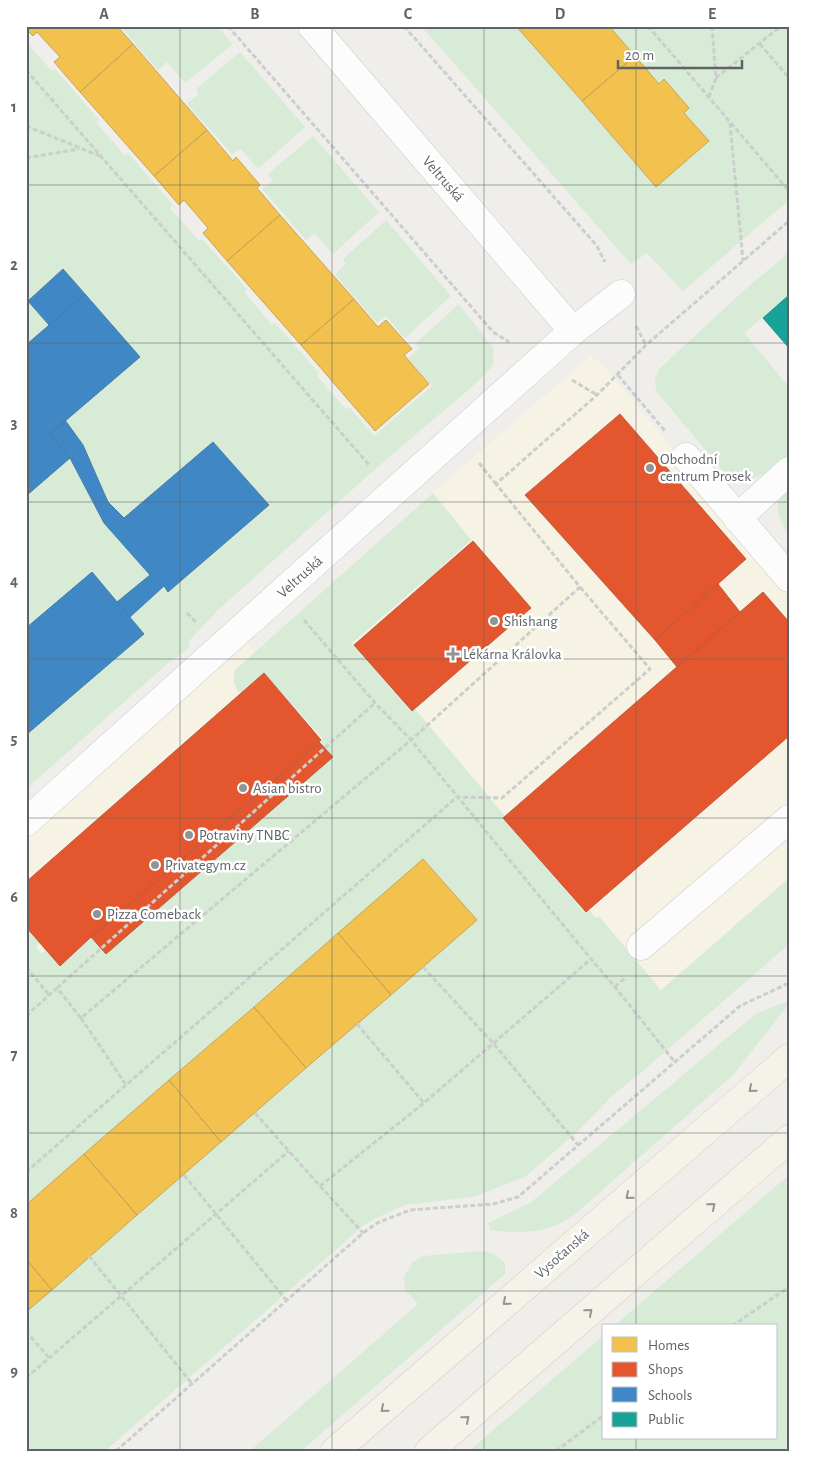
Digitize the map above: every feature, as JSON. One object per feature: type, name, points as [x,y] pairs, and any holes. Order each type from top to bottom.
[{"type":"main road","name":"Vysočanská","points":[[335,1451],[789,1058]]},
{"type":"main road","points":[[429,1451],[789,1139]]},
{"type":"street","name":"Veltruská","points":[[312,26],[573,331]]},
{"type":"street","name":"Veltruská","points":[[26,822],[573,331],[621,294]]},
{"type":"street","points":[[686,457],[789,578]]},
{"type":"street","points":[[736,518],[789,471]]},
{"type":"street","points":[[641,946],[789,819]]},
{"type":"path","points":[[228,26],[493,332]]},
{"type":"path","points":[[404,26],[597,246],[646,345]]},
{"type":"path","points":[[648,26],[789,190]]},
{"type":"path","points":[[709,97],[716,78],[712,26]]},
{"type":"path","points":[[716,78],[781,26]]},
{"type":"path","points":[[760,44],[789,78]]},
{"type":"path","points":[[26,70],[371,467]]},
{"type":"path","points":[[730,121],[743,262]]},
{"type":"path","points":[[26,126],[79,149],[101,156]]},
{"type":"path","points":[[26,158],[79,149]]},
{"type":"path","points":[[496,484],[618,375],[646,345],[789,221]]},
{"type":"path","points":[[618,375],[686,457]]},
{"type":"path","points":[[26,1172],[457,797],[502,798],[650,669],[580,587],[458,436]]},
{"type":"path","points":[[81,1018],[411,740],[580,587]]},
{"type":"path","points":[[282,594],[375,703],[411,740],[615,987],[674,1062]]},
{"type":"path","points":[[26,1016],[375,703]]},
{"type":"path","points":[[320,1186],[424,1103],[590,959]]},
{"type":"path","points":[[26,967],[50,996]]},
{"type":"path","points":[[423,967],[493,1043],[578,1145]]},
{"type":"path","points":[[116,1451],[363,1233],[377,1223],[410,1210],[493,1204],[518,1197],[740,1006],[789,983]]},
{"type":"path","points":[[58,988],[81,1018],[126,1085]]},
{"type":"path","points":[[357,1024],[424,1103]]},
{"type":"path","points":[[255,1113],[363,1233]]},
{"type":"path","points":[[26,1378],[289,1151]]},
{"type":"path","points":[[184,1175],[287,1301]]},
{"type":"path","points":[[89,1256],[193,1385]]},
{"type":"path","points":[[735,1324],[789,1287]]},
{"type":"path","points":[[26,1331],[50,1358]]},
{"type":"path","points":[[556,1451],[602,1416]]},
{"type":"shaded area","points":[[590,356],[605,367],[789,590],[789,878],[661,990],[584,912],[503,818],[481,786],[415,710],[410,711],[352,643],[471,540],[433,493]]},
{"type":"shaded area","points":[[246,641],[342,756],[70,991],[26,940],[26,836]]},
{"type":"green space","points":[[120,26],[217,26],[233,44],[185,83],[167,62],[158,70]]},
{"type":"green space","points":[[421,26],[516,26],[656,187],[708,141],[684,113],[689,108],[664,79],[659,84],[609,26],[789,26],[789,200],[683,291],[647,253],[631,264]]},
{"type":"green space","points":[[26,42],[52,71],[55,69],[99,120],[96,122],[125,156],[128,153],[173,205],[170,208],[199,241],[202,239],[247,289],[244,292],[272,325],[275,323],[319,373],[317,376],[346,409],[349,407],[374,436],[432,386],[408,358],[419,349],[415,344],[459,304],[494,349],[493,365],[481,379],[381,464],[218,610],[190,640],[189,647],[168,663],[26,789],[26,735],[143,634],[130,617],[164,586],[169,591],[269,505],[213,443],[124,518],[108,502],[83,445],[65,420],[139,357],[63,269],[28,301],[49,325],[26,345]]},
{"type":"green space","points":[[240,52],[305,127],[258,169],[241,149],[232,154],[187,104],[199,94],[196,89]]},
{"type":"green space","points":[[313,136],[379,212],[333,254],[314,233],[306,240],[262,189],[273,180],[268,174]]},
{"type":"green space","points":[[386,220],[451,296],[405,338],[386,316],[377,323],[335,274],[346,264],[343,259]]},
{"type":"green space","points":[[789,252],[789,295],[744,333],[789,387],[789,454],[760,476],[746,480],[737,480],[725,473],[656,391],[655,380],[659,369],[740,294]]},
{"type":"green space","points":[[70,458],[104,523],[150,575],[117,602],[91,572],[26,628],[26,496]]},
{"type":"green space","points":[[789,486],[789,534],[781,521],[778,500],[780,495]]},
{"type":"green space","points":[[433,493],[471,540],[440,568],[442,570],[428,583],[425,580],[352,643],[410,711],[415,709],[505,816],[503,818],[584,912],[588,909],[596,918],[599,916],[661,990],[789,878],[789,944],[613,1095],[578,1131],[525,1177],[473,1197],[405,1205],[363,1226],[105,1451],[26,1451],[26,1312],[477,920],[423,859],[26,1205],[26,928],[40,944],[36,947],[41,953],[46,950],[60,966],[91,937],[106,954],[321,740],[322,738],[264,673],[240,693],[234,682],[235,670]]},
{"type":"green space","points":[[789,1001],[789,1004],[733,1075],[574,1215],[554,1226],[534,1231],[490,1230],[488,1223],[530,1203],[757,1013]]},
{"type":"green space","points":[[789,1175],[789,1451],[469,1451],[602,1337],[602,1440],[778,1440],[778,1324],[616,1324]]},
{"type":"green space","points":[[483,1251],[495,1255],[505,1263],[505,1274],[301,1451],[250,1451],[418,1304],[405,1290],[404,1276],[413,1262],[423,1256]]},
{"type":"building: Homes","points":[[26,26],[117,26],[133,44],[80,92],[54,62],[60,57],[37,32],[33,36],[26,29]]},
{"type":"building: Homes","points":[[516,26],[609,26],[635,56],[582,101]]},
{"type":"building: Homes","points":[[133,44],[207,130],[154,176],[80,92]]},
{"type":"building: Homes","points":[[635,56],[659,84],[664,79],[689,108],[684,113],[709,141],[656,187],[582,101]]},
{"type":"building: Homes","points":[[207,130],[233,161],[236,157],[260,185],[257,188],[280,215],[227,261],[203,233],[208,228],[184,200],[179,205],[154,176]]},
{"type":"building: Homes","points":[[280,215],[354,299],[301,345],[227,261]]},
{"type":"building: Homes","points":[[354,299],[378,327],[386,320],[412,349],[404,355],[429,384],[375,431],[301,345]]},
{"type":"building: Homes","points":[[423,859],[477,920],[391,995],[338,933]]},
{"type":"building: Homes","points":[[338,933],[391,995],[306,1068],[254,1007]]},
{"type":"building: Homes","points":[[254,1007],[306,1068],[221,1142],[169,1080]]},
{"type":"building: Homes","points":[[169,1080],[221,1142],[137,1215],[84,1154]]},
{"type":"building: Homes","points":[[84,1154],[137,1215],[52,1290],[26,1259],[26,1205]]},
{"type":"building: Homes","points":[[26,1259],[52,1290],[26,1312]]},
{"type":"building: Shops","points":[[620,414],[746,559],[655,640],[525,495]]},
{"type":"building: Shops","points":[[473,541],[531,608],[412,711],[354,645]]},
{"type":"building: Shops","points":[[718,584],[740,612],[677,667],[655,640]]},
{"type":"building: Shops","points":[[763,592],[789,622],[789,736],[586,912],[503,818]]},
{"type":"building: Shops","points":[[264,673],[321,740],[91,937],[60,966],[26,927],[26,882]]},
{"type":"building: Shops","points":[[319,742],[333,757],[106,954],[91,937]]},
{"type":"building: Schools","points":[[63,269],[85,294],[49,325],[28,301]]},
{"type":"building: Schools","points":[[85,294],[140,357],[50,434],[70,458],[26,496],[26,345]]},
{"type":"building: Schools","points":[[65,420],[83,445],[108,502],[124,518],[213,442],[269,505],[168,592],[164,586],[130,617],[117,602],[150,575],[104,523],[70,458],[50,434]]},
{"type":"building: Schools","points":[[92,572],[144,634],[26,735],[26,628]]},
{"type":"building: Public","points":[[789,295],[789,348],[763,318]]},
{"type":"place","name":"Obchodní centrum Prosek","points":[[650,468]]},
{"type":"place","name":"Shishang","points":[[494,621]]},
{"type":"place","name":"Lékárna Královka","points":[[453,654]]},
{"type":"place","name":"Asian bistro","points":[[243,788]]},
{"type":"place","name":"Potraviny TNBC","points":[[189,835]]},
{"type":"place","name":"Privategym.cz","points":[[155,865]]},
{"type":"place","name":"Pizza Comeback","points":[[97,914]]}]
